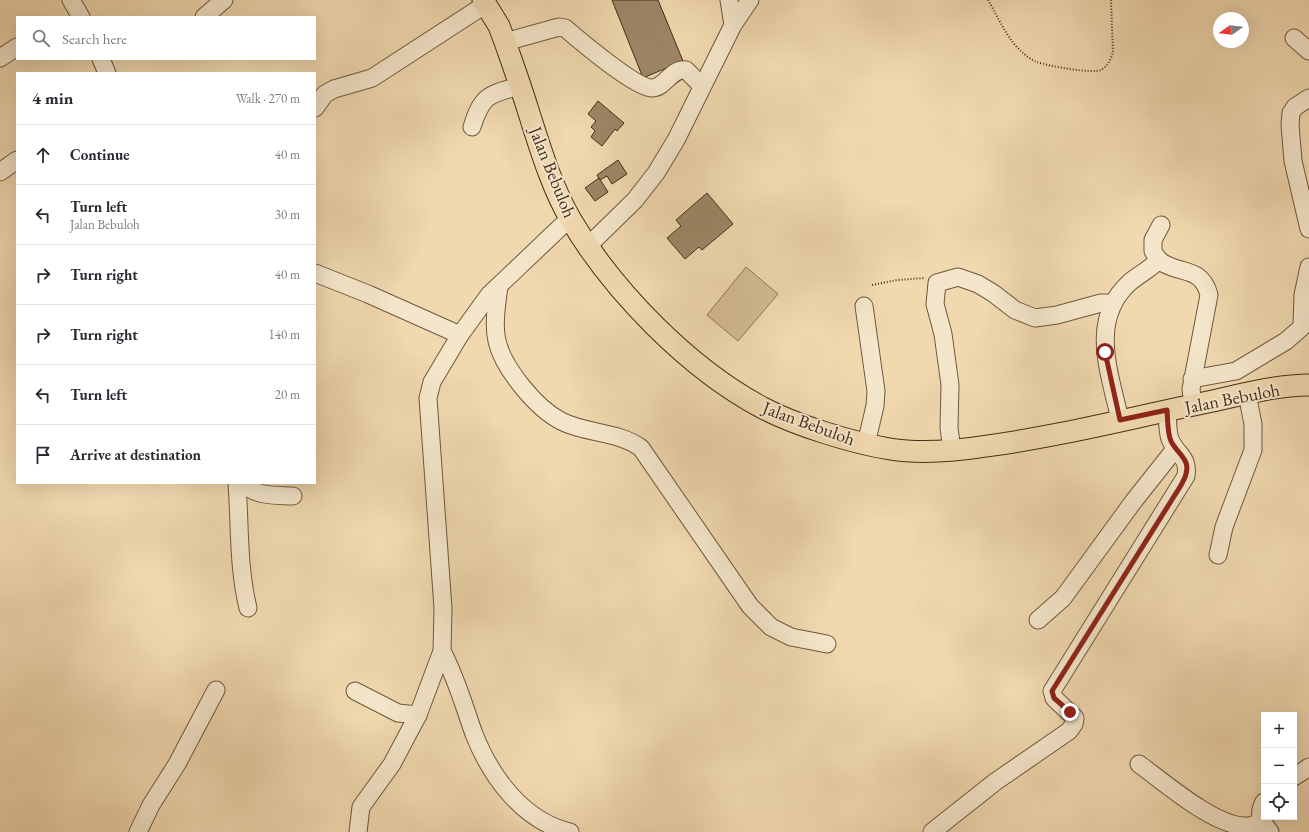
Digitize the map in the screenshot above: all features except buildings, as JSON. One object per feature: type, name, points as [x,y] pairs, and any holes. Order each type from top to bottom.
[{"type":"main road","name":"Jalan Bebuloh","points":[[484,2],[506,42],[545,161],[570,218],[588,246],[622,292],[675,344],[717,378],[749,400],[785,418],[866,444],[890,449],[923,451],[952,450],[988,446],[1247,394],[1309,385]]},
{"type":"street","points":[[205,16],[224,0]]},
{"type":"street","points":[[728,0],[733,25]]},
{"type":"street","points":[[588,246],[635,200],[656,173],[676,140],[733,25],[750,0]]},
{"type":"street","points":[[316,107],[325,94],[334,89],[372,78],[484,2]]},
{"type":"street","points":[[506,42],[559,27],[565,28],[599,55],[644,86],[652,88],[659,86],[668,78],[683,70],[686,70],[702,86]]},
{"type":"street","points":[[1294,38],[1309,51]]},
{"type":"street","points":[[0,58],[16,48]]},
{"type":"street","points":[[101,60],[107,72]]},
{"type":"street","points":[[472,127],[476,113],[485,99],[492,93],[520,86]]},
{"type":"street","points":[[1309,98],[1295,107],[1291,114],[1290,125],[1293,161],[1309,229]]},
{"type":"street","points":[[0,172],[16,161]]},
{"type":"street","points":[[358,832],[362,807],[392,764],[418,715],[442,651],[443,608],[428,398],[432,382],[460,335],[488,295],[570,218]]},
{"type":"street","points":[[1161,225],[1153,240],[1153,251],[1159,260],[1163,263],[1198,276],[1207,288],[1208,300],[1192,379],[1191,389],[1193,405]]},
{"type":"street","points":[[1120,420],[1105,352],[1104,334],[1113,303],[1130,282],[1151,268],[1159,260]]},
{"type":"street","points":[[1192,379],[1236,371],[1286,341],[1306,323],[1303,295],[1309,267]]},
{"type":"street","points":[[316,273],[368,294],[460,335]]},
{"type":"street","points":[[952,450],[949,428],[950,385],[943,334],[935,304],[937,283],[958,277],[978,284],[993,293],[1015,310],[1034,318],[1057,315],[1101,303],[1113,303]]},
{"type":"street","points":[[499,286],[496,339],[508,367],[533,398],[561,421],[622,437],[641,448],[750,606],[770,627],[790,637],[827,644]]},
{"type":"street","points":[[864,306],[876,391],[875,406],[866,444]]},
{"type":"street","points":[[1218,555],[1224,527],[1253,450],[1253,424],[1247,394]]},
{"type":"street","points":[[932,832],[995,782],[1073,727],[1075,718],[1054,698],[1052,691],[1186,476],[1187,464],[1185,459],[1175,449],[1169,437],[1167,410]]},
{"type":"street","points":[[1038,620],[1063,598],[1133,502],[1175,449]]},
{"type":"street","points":[[237,484],[243,590],[248,608]]},
{"type":"street","points":[[243,484],[251,491],[265,495],[293,496]]},
{"type":"street","points":[[442,651],[449,665],[474,735],[491,770],[521,805],[550,826],[570,832]]},
{"type":"street","points":[[138,832],[151,805],[177,764],[216,690]]},
{"type":"street","points":[[354,691],[398,713],[418,715]]},
{"type":"street","points":[[1139,764],[1188,800],[1230,824],[1266,827]]},
{"type":"street","points":[[1297,775],[1309,767]]},
{"type":"path","points":[[988,0],[1015,44],[1028,57],[1038,62],[1086,72],[1101,70],[1111,58],[1113,52],[1111,0]]},
{"type":"path","points":[[872,285],[924,278],[937,283]]},
{"type":"shaded area","points":[[746,267],[778,294],[738,341],[707,315]]},
{"type":"route","points":[[1070,712],[1054,698],[1052,691],[1133,559],[1173,498],[1186,476],[1187,470],[1185,459],[1175,449],[1169,437],[1167,410],[1120,420],[1105,352]]}]
